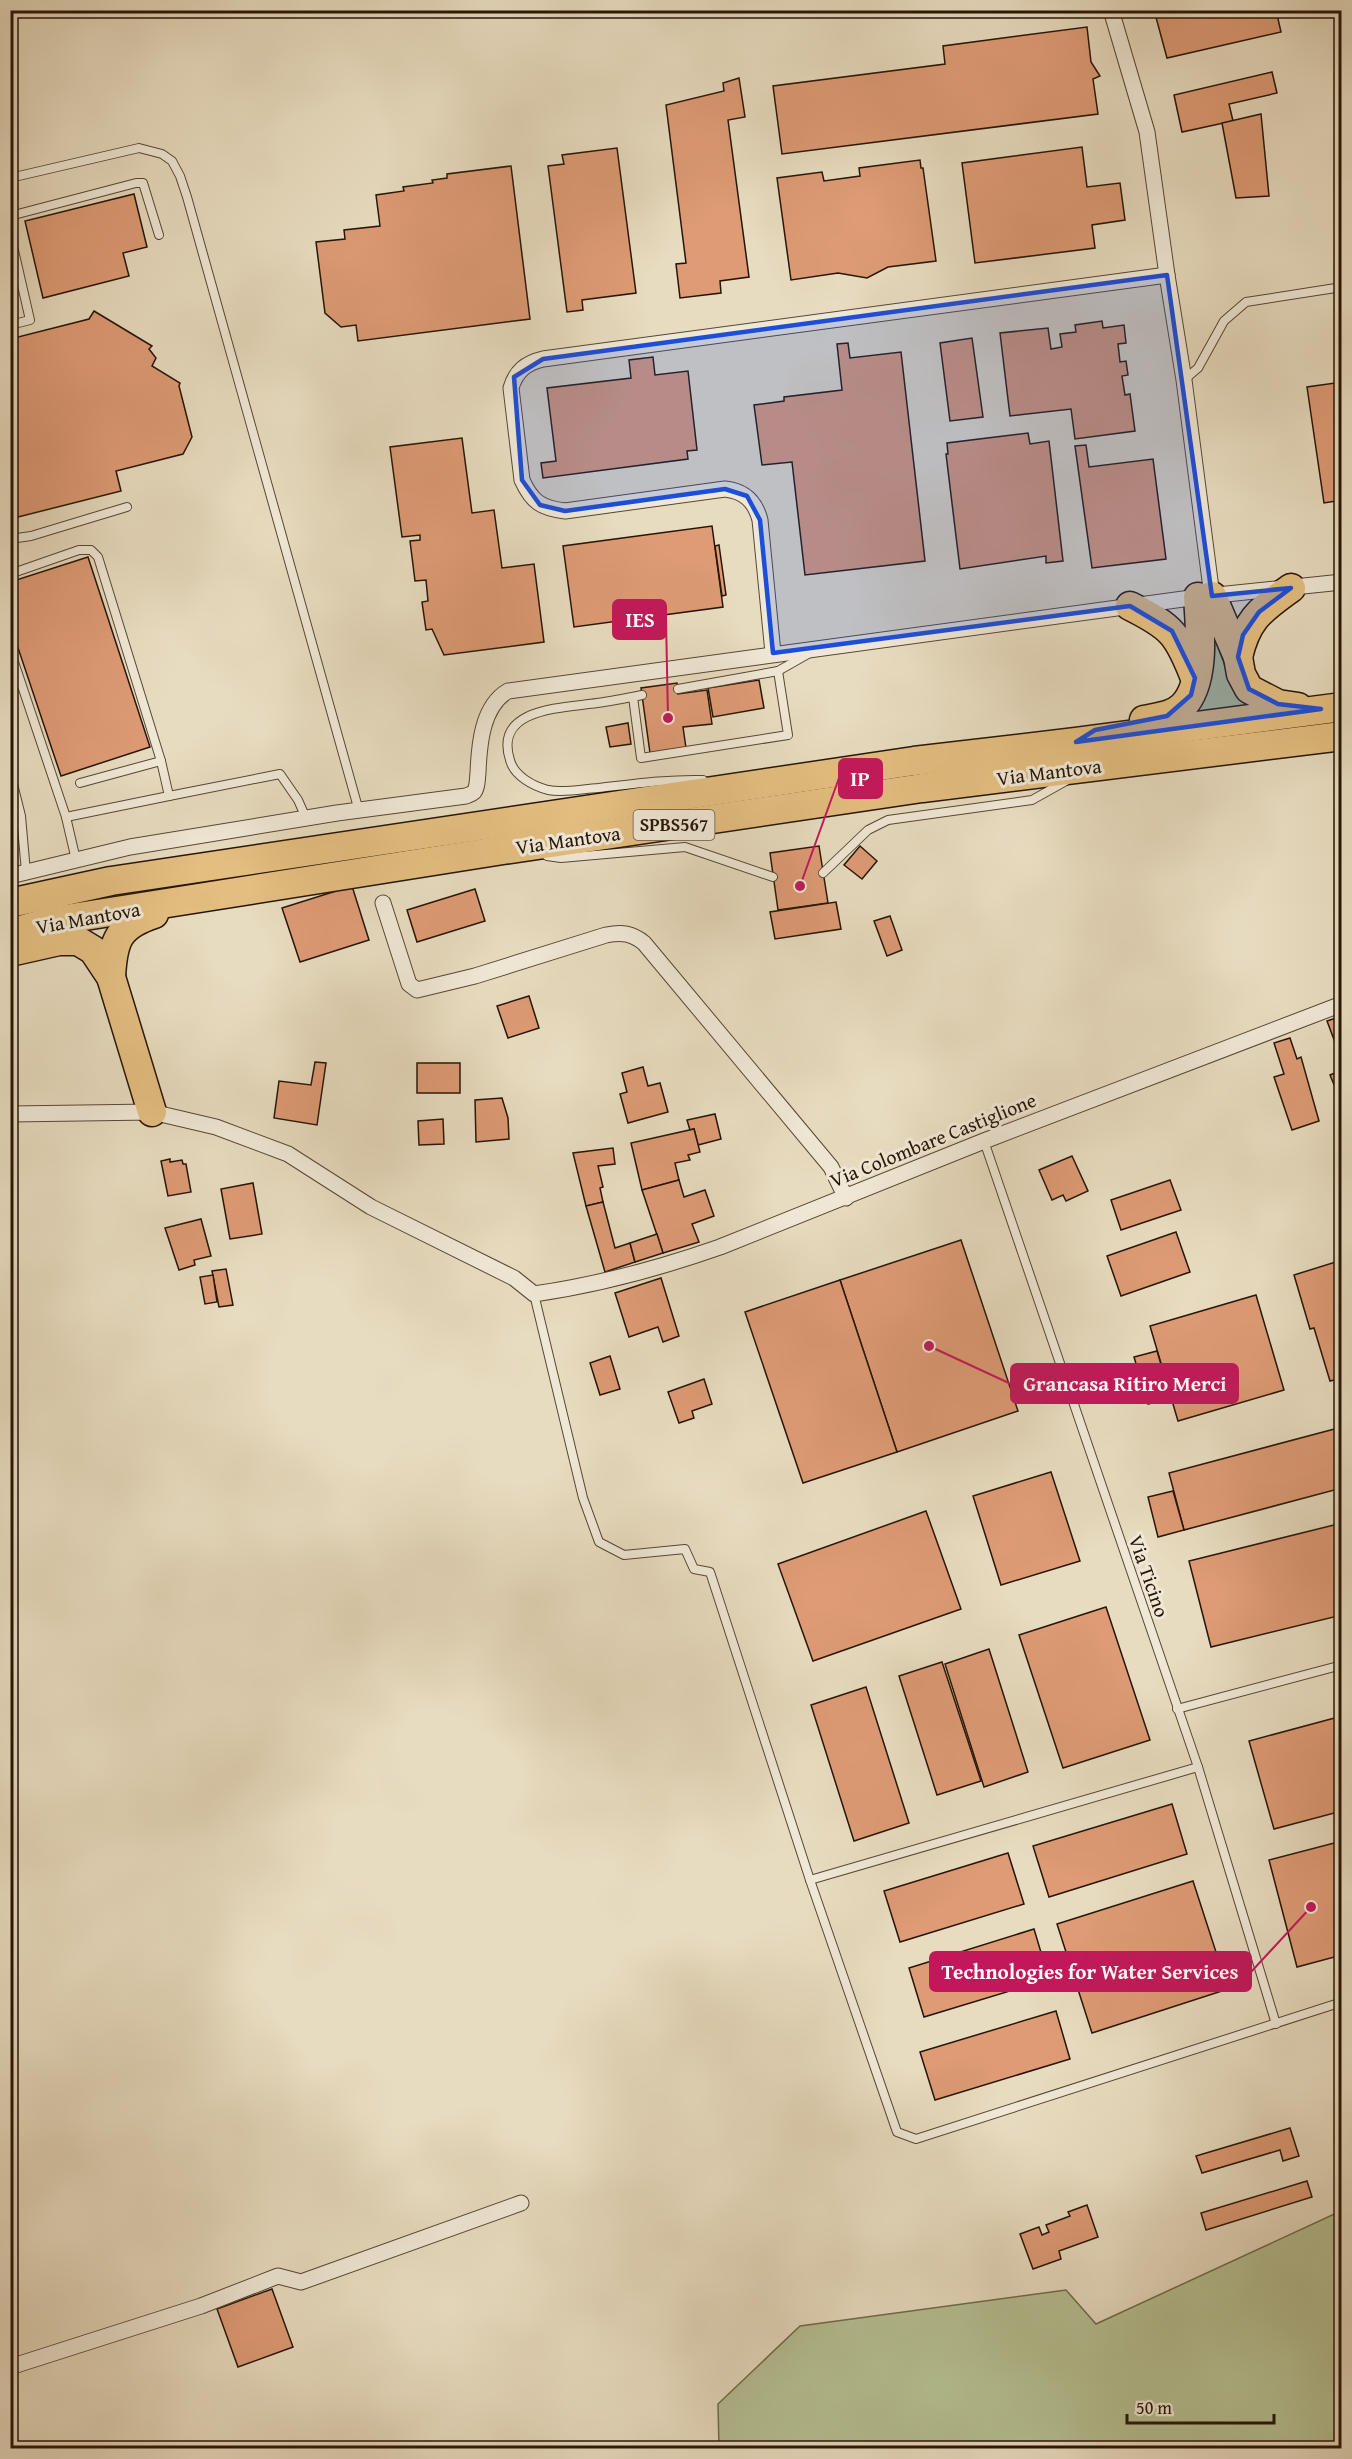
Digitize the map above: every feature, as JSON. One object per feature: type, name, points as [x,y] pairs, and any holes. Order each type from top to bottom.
[{"type":"highway","points":[[1238,657],[1243,635],[1259,612],[1291,588]]},
{"type":"highway","points":[[1205,597],[1238,657],[1241,674],[1249,689],[1258,696],[1278,704],[1331,708]]},
{"type":"highway","points":[[1076,742],[1095,729],[1167,716],[1182,707],[1191,695],[1199,666],[1200,633],[1205,597]]},
{"type":"highway","points":[[1130,606],[1154,618],[1172,631],[1185,652],[1195,678]]},
{"type":"highway","name":"Via Mantova","points":[[10,903],[111,881],[914,760],[1076,742],[1331,708]]},
{"type":"highway","name":"Via Mantova","points":[[10,933],[53,921],[504,850],[922,788],[1341,736]]},
{"type":"highway","points":[[111,976],[112,954],[118,937],[127,925],[196,900]]},
{"type":"highway","points":[[10,952],[59,941],[78,941],[93,950],[111,976],[152,1112]]},
{"type":"street","points":[[1111,10],[1147,132],[1184,380],[1205,597]]},
{"type":"street","points":[[773,654],[760,520],[757,508],[747,496],[736,490],[725,489],[565,511],[540,505],[528,494],[522,480],[512,388],[514,377],[522,369],[532,362],[543,359],[1167,276]]},
{"type":"street","points":[[18,874],[130,847],[306,818],[466,796],[474,792],[477,784],[480,746],[485,724],[498,697],[508,691],[1130,606],[1341,582]]},
{"type":"street","points":[[383,903],[410,984],[417,990],[475,976],[606,935],[619,933],[636,936],[831,1167],[846,1198]]},
{"type":"street","name":"Via Colombare Castiglione","points":[[534,1294],[573,1288],[680,1261],[1341,1004]]},
{"type":"street","points":[[10,1114],[152,1112],[216,1127],[288,1154],[371,1207],[514,1278],[534,1294]]},
{"type":"street","points":[[10,2367],[201,2306],[278,2276],[301,2282],[521,2204]]},
{"type":"lane","points":[[10,178],[139,148],[162,154],[172,161],[180,176],[190,207],[359,810]]},
{"type":"lane","points":[[10,216],[136,183],[144,183],[159,235]]},
{"type":"lane","points":[[10,233],[30,320],[10,325]]},
{"type":"lane","points":[[1184,380],[1198,368],[1224,321],[1246,302],[1341,287]]},
{"type":"lane","points":[[10,539],[31,536],[127,507]]},
{"type":"lane","points":[[10,574],[79,550],[92,550],[99,557],[161,761],[169,796]]},
{"type":"lane","points":[[10,650],[66,817],[76,860]]},
{"type":"lane","points":[[678,689],[778,671],[814,650]]},
{"type":"lane","points":[[633,697],[641,758],[788,735],[778,671]]},
{"type":"lane","points":[[642,695],[549,708],[533,713],[517,724],[509,736],[507,750],[510,763],[519,775],[531,784],[549,790],[571,791],[679,779],[713,780]]},
{"type":"lane","points":[[80,783],[161,761]]},
{"type":"lane","points":[[823,873],[868,830],[888,820],[1032,800],[1090,767]]},
{"type":"lane","points":[[10,772],[13,796],[21,816],[18,874]]},
{"type":"lane","points":[[66,817],[280,774],[298,800],[306,818]]},
{"type":"lane","points":[[725,781],[771,782]]},
{"type":"lane","points":[[504,850],[561,858],[685,847],[773,877]]},
{"type":"lane","name":"Via Ticino","points":[[984,1141],[1198,1767],[1276,2024]]},
{"type":"lane","points":[[534,1294],[583,1497],[599,1542],[624,1555],[685,1549],[694,1569],[710,1572],[810,1880],[897,2132],[916,2139],[1341,2002]]},
{"type":"lane","points":[[1177,1709],[1341,1665]]},
{"type":"lane","points":[[810,1880],[1198,1767]]},
{"type":"highlighted area","points":[[1167,275],[1212,596],[1291,588],[1259,612],[1243,635],[1238,657],[1249,689],[1278,704],[1321,709],[1076,742],[1095,730],[1167,716],[1191,695],[1195,678],[1172,631],[1130,606],[773,653],[760,520],[747,496],[725,489],[565,511],[540,505],[522,480],[514,377],[543,359]]},
{"type":"green space","points":[[1209,623],[1233,688],[1254,709],[1189,712]]},
{"type":"green space","points":[[1341,2211],[1341,2448],[719,2448],[718,2404],[800,2326],[1066,2290],[1096,2324]]},
{"type":"building","points":[[1154,10],[1276,10],[1281,32],[1167,58]]},
{"type":"building","points":[[1087,27],[1091,62],[1100,76],[1093,79],[1098,114],[782,154],[773,86],[945,64],[943,46]]},
{"type":"building","points":[[1272,72],[1277,93],[1229,104],[1233,121],[1182,132],[1174,95]]},
{"type":"building","points":[[739,78],[745,117],[728,120],[749,277],[720,281],[721,293],[680,298],[676,264],[686,263],[666,105],[724,91],[723,83]]},
{"type":"building","points":[[1261,114],[1269,196],[1236,198],[1222,123]]},
{"type":"building","points":[[1082,147],[1087,187],[1120,183],[1125,220],[1092,225],[1095,248],[975,263],[962,163]]},
{"type":"building","points":[[617,148],[636,293],[582,300],[583,310],[567,312],[548,166],[564,164],[562,155]]},
{"type":"building","points":[[920,160],[936,261],[888,267],[867,278],[838,273],[791,280],[777,178],[822,172],[824,181],[860,176],[859,168]]},
{"type":"building","points":[[511,166],[530,319],[358,341],[356,325],[341,327],[325,313],[316,242],[345,239],[344,230],[380,226],[376,195],[404,191],[403,187],[433,183],[432,180],[447,178],[447,174]]},
{"type":"building","points":[[134,194],[147,247],[123,253],[129,276],[43,298],[25,221]]},
{"type":"building","points":[[94,311],[152,346],[149,349],[156,358],[152,366],[180,383],[192,437],[183,454],[116,471],[121,491],[10,519],[10,339],[89,319]]},
{"type":"building","points":[[1102,321],[1103,328],[1124,325],[1126,343],[1118,344],[1120,362],[1126,361],[1128,375],[1122,376],[1125,395],[1130,394],[1135,431],[1075,439],[1071,409],[1010,416],[1000,333],[1048,328],[1051,349],[1062,347],[1060,334],[1076,332],[1075,325]]},
{"type":"building","points":[[972,338],[983,417],[950,421],[940,343]]},
{"type":"building","points":[[848,343],[850,358],[901,352],[925,561],[805,575],[792,462],[762,465],[754,405],[784,401],[784,397],[842,390],[837,344]]},
{"type":"building","points":[[653,357],[655,375],[688,371],[697,450],[687,451],[688,459],[543,478],[541,463],[556,461],[547,388],[631,378],[629,360]]},
{"type":"building","points":[[1342,382],[1342,500],[1324,503],[1307,387]]},
{"type":"building","points":[[1028,433],[1030,444],[1049,441],[1063,561],[1046,563],[1046,556],[960,569],[946,454],[948,454],[947,443]]},
{"type":"building","points":[[462,438],[472,513],[494,510],[502,568],[534,564],[544,642],[444,655],[432,629],[426,630],[422,602],[428,601],[426,580],[415,581],[410,541],[420,540],[420,535],[402,537],[390,447]]},
{"type":"building","points":[[1086,445],[1089,467],[1153,459],[1166,559],[1092,568],[1075,446]]},
{"type":"building","points":[[712,526],[723,607],[574,627],[563,546]]},
{"type":"building","points":[[719,545],[726,595],[722,596],[715,546]]},
{"type":"building","points":[[88,557],[150,747],[61,776],[10,624],[10,582]]},
{"type":"building","points":[[759,680],[764,708],[713,717],[708,688]]},
{"type":"building","points":[[677,683],[678,694],[707,690],[712,724],[683,727],[686,748],[650,753],[641,688]]},
{"type":"building","points":[[628,723],[631,744],[610,747],[606,727]]},
{"type":"building","points":[[819,846],[828,903],[778,910],[770,853]]},
{"type":"building","points":[[860,846],[877,861],[862,879],[844,865]]},
{"type":"building","points":[[352,886],[369,940],[300,962],[282,908]]},
{"type":"building","points":[[475,889],[485,921],[417,942],[407,910]]},
{"type":"building","points":[[836,902],[841,929],[775,939],[770,912]]},
{"type":"building","points":[[890,916],[902,950],[887,956],[874,921]]},
{"type":"building","points":[[529,996],[539,1028],[508,1038],[497,1006]]},
{"type":"building","points":[[1342,1016],[1342,1061],[1327,1021]]},
{"type":"building","points":[[1290,1038],[1297,1059],[1301,1057],[1319,1121],[1292,1130],[1274,1077],[1284,1074],[1274,1043]]},
{"type":"building","points":[[315,1062],[326,1063],[317,1125],[274,1118],[279,1081],[311,1085]]},
{"type":"building","points":[[417,1063],[460,1063],[460,1093],[417,1093]]},
{"type":"building","points":[[643,1067],[648,1086],[660,1083],[668,1112],[628,1123],[620,1094],[627,1092],[622,1073]]},
{"type":"building","points":[[1342,1070],[1342,1085],[1335,1087],[1330,1075]]},
{"type":"building","points":[[502,1098],[508,1118],[509,1139],[476,1142],[475,1100]]},
{"type":"building","points":[[715,1114],[721,1139],[698,1145],[694,1129],[690,1130],[687,1120]]},
{"type":"building","points":[[443,1119],[444,1144],[419,1145],[418,1121]]},
{"type":"building","points":[[694,1129],[700,1152],[688,1155],[690,1160],[675,1163],[679,1180],[642,1190],[631,1143]]},
{"type":"building","points":[[613,1148],[615,1164],[598,1166],[603,1187],[600,1188],[603,1202],[586,1206],[573,1153]]},
{"type":"building","points":[[1072,1156],[1088,1191],[1066,1201],[1063,1195],[1052,1200],[1039,1170]]},
{"type":"building","points":[[170,1159],[170,1162],[182,1160],[183,1164],[186,1164],[191,1192],[168,1196],[161,1161]]},
{"type":"building","points":[[679,1180],[684,1197],[705,1190],[714,1216],[692,1224],[699,1242],[663,1253],[642,1190]]},
{"type":"building","points":[[1170,1180],[1181,1210],[1121,1230],[1111,1200]]},
{"type":"building","points":[[253,1183],[262,1234],[230,1239],[221,1189]]},
{"type":"building","points":[[603,1202],[615,1248],[630,1243],[635,1262],[605,1272],[586,1206]]},
{"type":"building","points":[[201,1219],[211,1256],[194,1260],[195,1265],[179,1270],[165,1228]]},
{"type":"building","points":[[1176,1232],[1190,1272],[1121,1296],[1107,1256]]},
{"type":"building","points":[[657,1234],[663,1253],[635,1262],[630,1243]]},
{"type":"building","points":[[961,1240],[1018,1411],[897,1452],[840,1280]]},
{"type":"building","points":[[1342,1260],[1342,1378],[1330,1381],[1314,1328],[1310,1329],[1294,1275]]},
{"type":"building","points":[[226,1269],[233,1305],[219,1307],[212,1271]]},
{"type":"building","points":[[213,1275],[217,1302],[205,1304],[200,1277]]},
{"type":"building","points":[[661,1278],[679,1336],[663,1342],[658,1327],[629,1337],[615,1293]]},
{"type":"building","points":[[840,1280],[897,1452],[803,1483],[745,1312]]},
{"type":"building","points":[[1256,1295],[1284,1390],[1178,1421],[1150,1326]]},
{"type":"building","points":[[1157,1351],[1171,1398],[1148,1404],[1134,1357]]},
{"type":"building","points":[[610,1356],[620,1389],[600,1395],[590,1363]]},
{"type":"building","points":[[704,1379],[712,1404],[692,1411],[694,1418],[679,1423],[668,1392]]},
{"type":"building","points":[[1342,1427],[1342,1488],[1184,1530],[1169,1473]]},
{"type":"building","points":[[1051,1472],[1080,1561],[1001,1585],[973,1496]]},
{"type":"building","points":[[1173,1491],[1184,1530],[1158,1537],[1148,1497]]},
{"type":"building","points":[[926,1511],[961,1609],[813,1661],[778,1564]]},
{"type":"building","points":[[1342,1523],[1342,1615],[1211,1647],[1189,1561]]},
{"type":"building","points":[[1106,1607],[1150,1740],[1063,1768],[1019,1635]]},
{"type":"building","points":[[989,1649],[1028,1772],[984,1787],[945,1664]]},
{"type":"building","points":[[942,1662],[981,1781],[937,1795],[899,1676]]},
{"type":"building","points":[[866,1687],[909,1823],[854,1841],[811,1705]]},
{"type":"building","points":[[1342,1716],[1342,1811],[1274,1829],[1249,1741]]},
{"type":"building","points":[[1172,1804],[1187,1854],[1049,1897],[1033,1846]]},
{"type":"building","points":[[1342,1841],[1342,1955],[1297,1967],[1269,1860]]},
{"type":"building","points":[[1008,1853],[1024,1904],[900,1942],[884,1891]]},
{"type":"building","points":[[1193,1881],[1228,1989],[1092,2033],[1057,1924]]},
{"type":"building","points":[[1034,1929],[1049,1979],[924,2017],[909,1968]]},
{"type":"building","points":[[1056,2011],[1070,2059],[935,2100],[920,2052]]},
{"type":"building","points":[[1290,2128],[1299,2156],[1283,2161],[1280,2150],[1202,2173],[1196,2156]]},
{"type":"building","points":[[1307,2181],[1312,2197],[1206,2230],[1201,2213]]},
{"type":"building","points":[[1087,2205],[1098,2237],[1059,2251],[1061,2259],[1033,2269],[1020,2234],[1039,2227],[1042,2235],[1049,2232],[1046,2225],[1070,2216],[1068,2212]]},
{"type":"building","points":[[272,2289],[293,2347],[238,2367],[217,2309]]},
{"type":"place","name":"IES","points":[[668,718]]},
{"type":"place","name":"IP","points":[[800,886]]},
{"type":"place","name":"Grancasa Ritiro Merci","points":[[929,1346]]},
{"type":"place","name":"Technologies for Water Services","points":[[1311,1907]]}]
